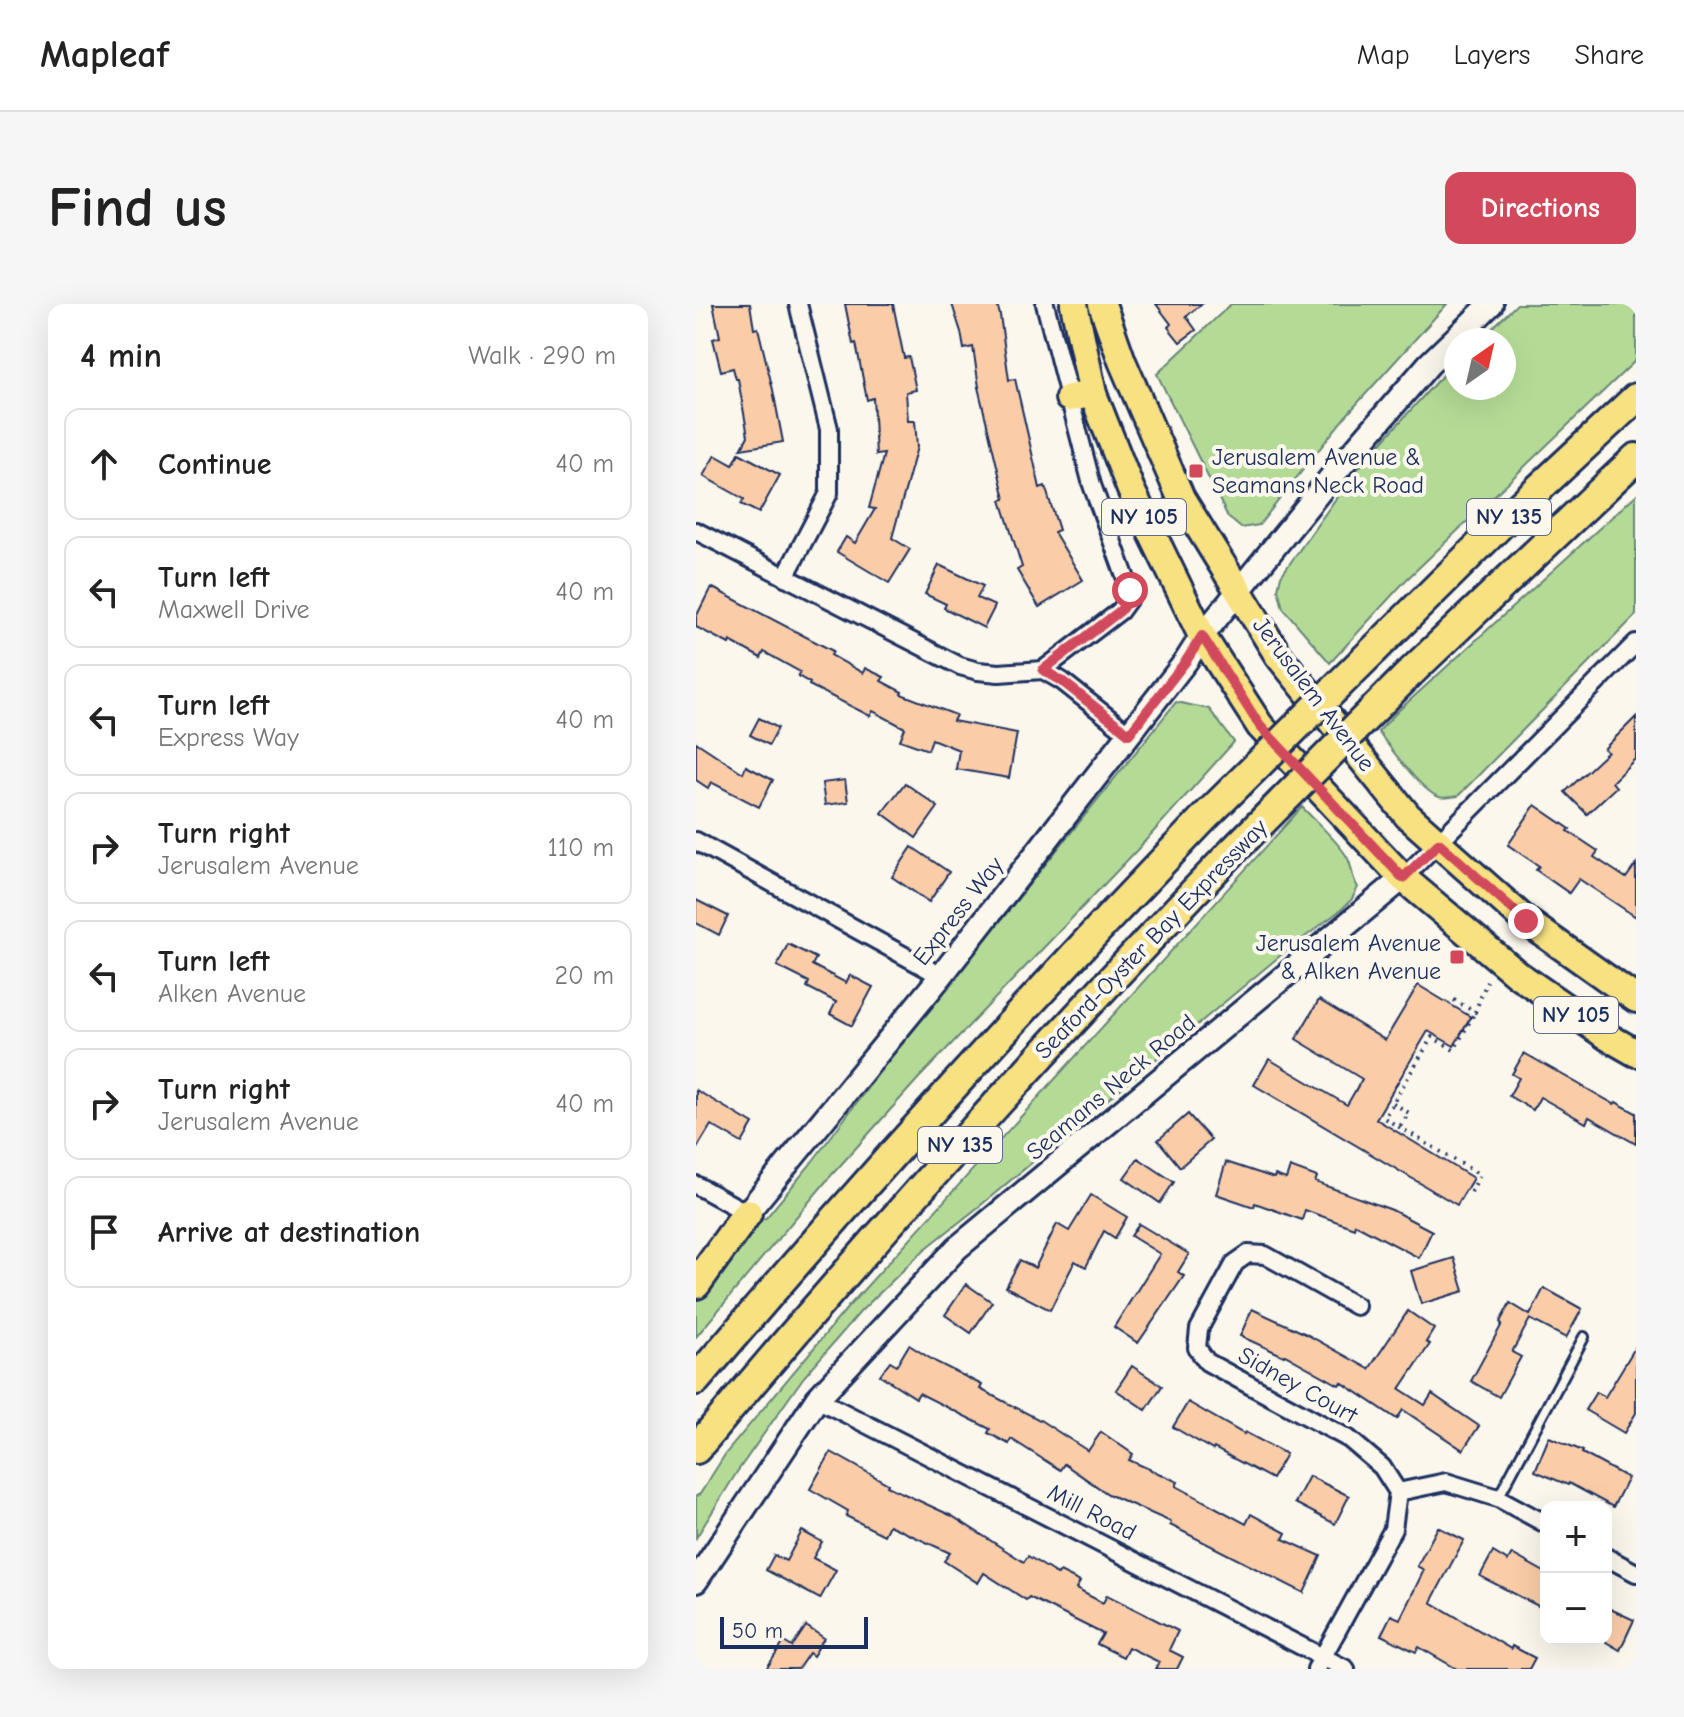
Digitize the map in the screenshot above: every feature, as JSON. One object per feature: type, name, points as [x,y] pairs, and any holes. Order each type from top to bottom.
[{"type":"highway","name":"Seaford-Oyster Bay Expressway","points":[[696,1380],[1000,1033],[1202,820],[1508,517],[1636,398]]},
{"type":"highway","name":"Seaford-Oyster Bay Expressway","points":[[696,1449],[819,1304],[1023,1074],[1234,850],[1410,673],[1636,458]]},
{"type":"highway","points":[[696,1284],[747,1213]]},
{"type":"main road","name":"NY 105","points":[[1074,304],[1081,396],[1202,636],[1260,726],[1403,878],[1517,974],[1636,1053]]},
{"type":"main road","name":"Jerusalem Avenue","points":[[1102,304],[1122,361],[1181,498],[1278,655],[1408,816],[1526,921],[1636,999]]},
{"type":"main road","points":[[1202,636],[1333,475],[1420,375],[1491,304]]},
{"type":"main road","name":"Express Way","points":[[747,1213],[941,976],[1186,661],[1202,636]]},
{"type":"main road","name":"Seamans Neck Road","points":[[696,1581],[817,1399],[957,1248],[1403,878]]},
{"type":"street","points":[[785,577],[829,493],[829,429],[798,304]]},
{"type":"street","points":[[696,531],[960,666],[999,673],[1043,670],[1120,611],[1128,600],[1130,590],[1092,485],[1081,396],[1045,304]]},
{"type":"street","points":[[1403,878],[1636,643]]},
{"type":"street","points":[[1043,670],[1062,681],[1129,734]]},
{"type":"street","points":[[696,841],[941,976]]},
{"type":"street","points":[[696,1185],[747,1213]]},
{"type":"street","name":"Sidney Court","points":[[1356,1306],[1265,1255],[1248,1254],[1235,1263],[1199,1329],[1197,1348],[1207,1362],[1349,1439],[1382,1467],[1398,1492]]},
{"type":"street","name":"Mill Road","points":[[817,1399],[1319,1663],[1346,1669]]},
{"type":"street","points":[[1319,1663],[1393,1529],[1398,1492],[1446,1482],[1498,1498],[1540,1521]]},
{"type":"street","points":[[1612,1559],[1634,1566]]},
{"type":"lane","points":[[1498,1498],[1584,1337]]},
{"type":"path","points":[[1471,1192],[1480,1175],[1384,1118],[1432,1037],[1454,1050],[1475,1012],[1487,981]]},
{"type":"path","points":[[1454,1000],[1475,1012]]},
{"type":"path","points":[[1393,1103],[1409,1113],[1399,1128]]},
{"type":"green space","points":[[1231,304],[1447,304],[1345,417],[1259,525],[1241,528],[1228,517],[1157,374]]},
{"type":"green space","points":[[1517,304],[1636,304],[1636,360],[1406,580],[1330,663],[1283,608],[1278,589],[1281,576],[1354,473],[1444,374],[1444,400],[1516,400],[1516,328],[1492,328]]},
{"type":"green space","points":[[1636,495],[1636,615],[1458,796],[1441,798],[1432,793],[1378,732]]},
{"type":"green space","points":[[1176,702],[1209,709],[1234,742],[1137,850],[918,1079],[828,1179],[696,1337],[696,1295],[747,1226],[766,1218],[809,1166],[897,1049]]},
{"type":"green space","points":[[1302,807],[1347,857],[1358,887],[1352,899],[924,1250],[861,1311],[803,1378],[737,1472],[696,1538],[696,1496],[726,1453],[848,1307]]},
{"type":"building","points":[[713,304],[750,304],[783,442],[741,449],[748,436],[738,379],[733,368],[721,371],[713,339],[720,337]]},
{"type":"building","points":[[845,304],[893,304],[904,358],[909,357],[916,390],[906,392],[908,421],[915,421],[917,447],[892,538],[910,549],[889,583],[837,552],[846,537],[855,543],[875,509],[869,508],[884,454],[876,455],[873,398],[867,400]]},
{"type":"building","points":[[952,304],[997,304],[1009,380],[1015,379],[1040,488],[1045,486],[1059,530],[1054,532],[1083,580],[1039,607],[1017,570],[1022,567],[1001,500],[1005,499],[978,387],[973,347],[964,349]]},
{"type":"building","points":[[1156,304],[1202,304],[1186,316],[1196,330],[1180,342]]},
{"type":"building","points":[[739,453],[780,475],[759,513],[741,504],[744,499],[703,476],[715,455],[733,465]]},
{"type":"building","points":[[939,565],[983,586],[977,598],[995,606],[984,628],[944,608],[946,604],[925,594]]},
{"type":"building","points":[[711,587],[833,651],[831,655],[863,673],[865,668],[884,677],[881,681],[901,694],[956,715],[953,721],[1017,733],[1009,778],[956,769],[959,750],[932,739],[928,750],[900,740],[905,728],[873,711],[870,716],[809,685],[798,676],[800,672],[764,652],[761,658],[696,627],[696,617]]},
{"type":"building","points":[[1636,717],[1636,758],[1612,782],[1616,787],[1587,814],[1565,792],[1608,752],[1604,749]]},
{"type":"building","points":[[759,718],[778,728],[769,745],[750,735]]},
{"type":"building","points":[[696,742],[743,773],[746,766],[773,780],[759,807],[711,782],[708,788],[696,780]]},
{"type":"building","points":[[845,780],[848,802],[825,805],[822,783]]},
{"type":"building","points":[[905,783],[938,807],[916,838],[882,813]]},
{"type":"building","points":[[1535,805],[1598,851],[1594,857],[1626,878],[1636,864],[1636,917],[1579,879],[1569,893],[1536,870],[1539,866],[1508,845]]},
{"type":"building","points":[[912,847],[949,872],[929,902],[892,877]]},
{"type":"building","points":[[696,900],[728,916],[719,935],[696,923]]},
{"type":"building","points":[[788,944],[816,958],[812,965],[846,983],[850,975],[873,987],[852,1026],[830,1014],[836,1002],[807,987],[809,982],[777,966]]},
{"type":"building","points":[[1418,985],[1471,1017],[1454,1046],[1428,1031],[1376,1119],[1473,1178],[1457,1205],[1254,1085],[1269,1059],[1347,1105],[1362,1079],[1296,1039],[1319,1000],[1385,1040]]},
{"type":"building","points":[[1524,1053],[1614,1104],[1616,1102],[1636,1113],[1636,1144],[1589,1117],[1586,1123],[1540,1097],[1533,1110],[1509,1096],[1519,1078],[1512,1074]]},
{"type":"building","points":[[696,1090],[753,1124],[742,1143],[711,1125],[696,1150]]},
{"type":"building","points":[[1188,1114],[1211,1140],[1180,1167],[1158,1140]]},
{"type":"building","points":[[1138,1158],[1174,1182],[1160,1203],[1124,1178]]},
{"type":"building","points":[[1226,1162],[1286,1179],[1290,1167],[1317,1177],[1315,1182],[1392,1210],[1432,1231],[1419,1258],[1355,1224],[1354,1228],[1305,1210],[1302,1220],[1255,1203],[1254,1207],[1216,1194]]},
{"type":"building","points":[[1091,1195],[1127,1217],[1115,1238],[1104,1231],[1086,1267],[1075,1261],[1050,1310],[1006,1287],[1020,1260],[1035,1268],[1057,1224],[1069,1231]]},
{"type":"building","points":[[1139,1224],[1189,1254],[1178,1272],[1184,1276],[1138,1343],[1114,1327],[1160,1254],[1131,1236]]},
{"type":"building","points":[[1454,1258],[1464,1291],[1421,1304],[1411,1271]]},
{"type":"building","points":[[966,1284],[992,1302],[971,1333],[945,1315]]},
{"type":"building","points":[[1544,1288],[1582,1309],[1566,1338],[1530,1319],[1512,1352],[1521,1357],[1499,1397],[1471,1381],[1510,1303],[1530,1315]]},
{"type":"building","points":[[1252,1309],[1369,1369],[1408,1311],[1434,1329],[1426,1342],[1430,1344],[1400,1389],[1425,1405],[1432,1394],[1479,1426],[1463,1450],[1403,1410],[1397,1419],[1341,1382],[1339,1385],[1285,1355],[1240,1336]]},
{"type":"building","points":[[909,1345],[982,1385],[980,1389],[1040,1420],[1088,1451],[1101,1432],[1133,1454],[1129,1460],[1178,1482],[1176,1486],[1246,1524],[1251,1514],[1286,1533],[1283,1539],[1321,1556],[1304,1593],[1170,1525],[1171,1522],[1108,1494],[1064,1464],[1060,1470],[1011,1439],[1009,1444],[988,1433],[990,1429],[919,1393],[916,1398],[880,1375],[890,1361],[897,1365]]},
{"type":"building","points":[[1636,1346],[1636,1413],[1624,1433],[1585,1410],[1596,1392],[1605,1397]]},
{"type":"building","points":[[1132,1366],[1162,1386],[1146,1410],[1116,1390]]},
{"type":"building","points":[[1188,1402],[1286,1454],[1272,1479],[1173,1427]]},
{"type":"building","points":[[1549,1437],[1583,1451],[1628,1478],[1613,1507],[1612,1501],[1602,1501],[1569,1483],[1535,1471]]},
{"type":"building","points":[[831,1452],[887,1486],[952,1516],[1024,1562],[1028,1556],[1058,1575],[1060,1572],[1080,1582],[1076,1589],[1103,1603],[1107,1595],[1178,1631],[1169,1650],[1183,1657],[1177,1669],[1155,1669],[1159,1662],[1128,1647],[1123,1657],[1097,1644],[1103,1634],[1029,1597],[1026,1600],[984,1573],[978,1583],[944,1561],[950,1553],[889,1525],[884,1535],[846,1516],[848,1511],[810,1489]]},
{"type":"building","points":[[1309,1476],[1349,1496],[1335,1524],[1295,1503]]},
{"type":"building","points":[[1438,1527],[1464,1540],[1431,1602],[1511,1649],[1512,1646],[1535,1658],[1529,1669],[1457,1669],[1419,1647],[1416,1652],[1381,1635],[1391,1615],[1400,1619],[1424,1570],[1417,1566]]},
{"type":"building","points":[[802,1531],[822,1542],[813,1558],[836,1570],[820,1599],[766,1570],[774,1555],[786,1561]]},
{"type":"building","points":[[1493,1552],[1508,1561],[1512,1554],[1540,1570],[1540,1607],[1480,1576]]},
{"type":"building","points":[[1612,1610],[1634,1620],[1620,1650],[1611,1645]]},
{"type":"building","points":[[806,1626],[824,1638],[813,1656],[809,1653],[798,1669],[766,1669],[784,1642],[792,1647]]},
{"type":"place","name":"Jerusalem Avenue & Seamans Neck Road","points":[[1196,471]]},
{"type":"place","name":"Jerusalem Avenue & Alken Avenue","points":[[1457,957]]},
{"type":"route","points":[[1130,590],[1128,600],[1120,611],[1043,670],[1062,681],[1129,734],[1202,636],[1260,726],[1403,878],[1439,843],[1526,921]]}]
